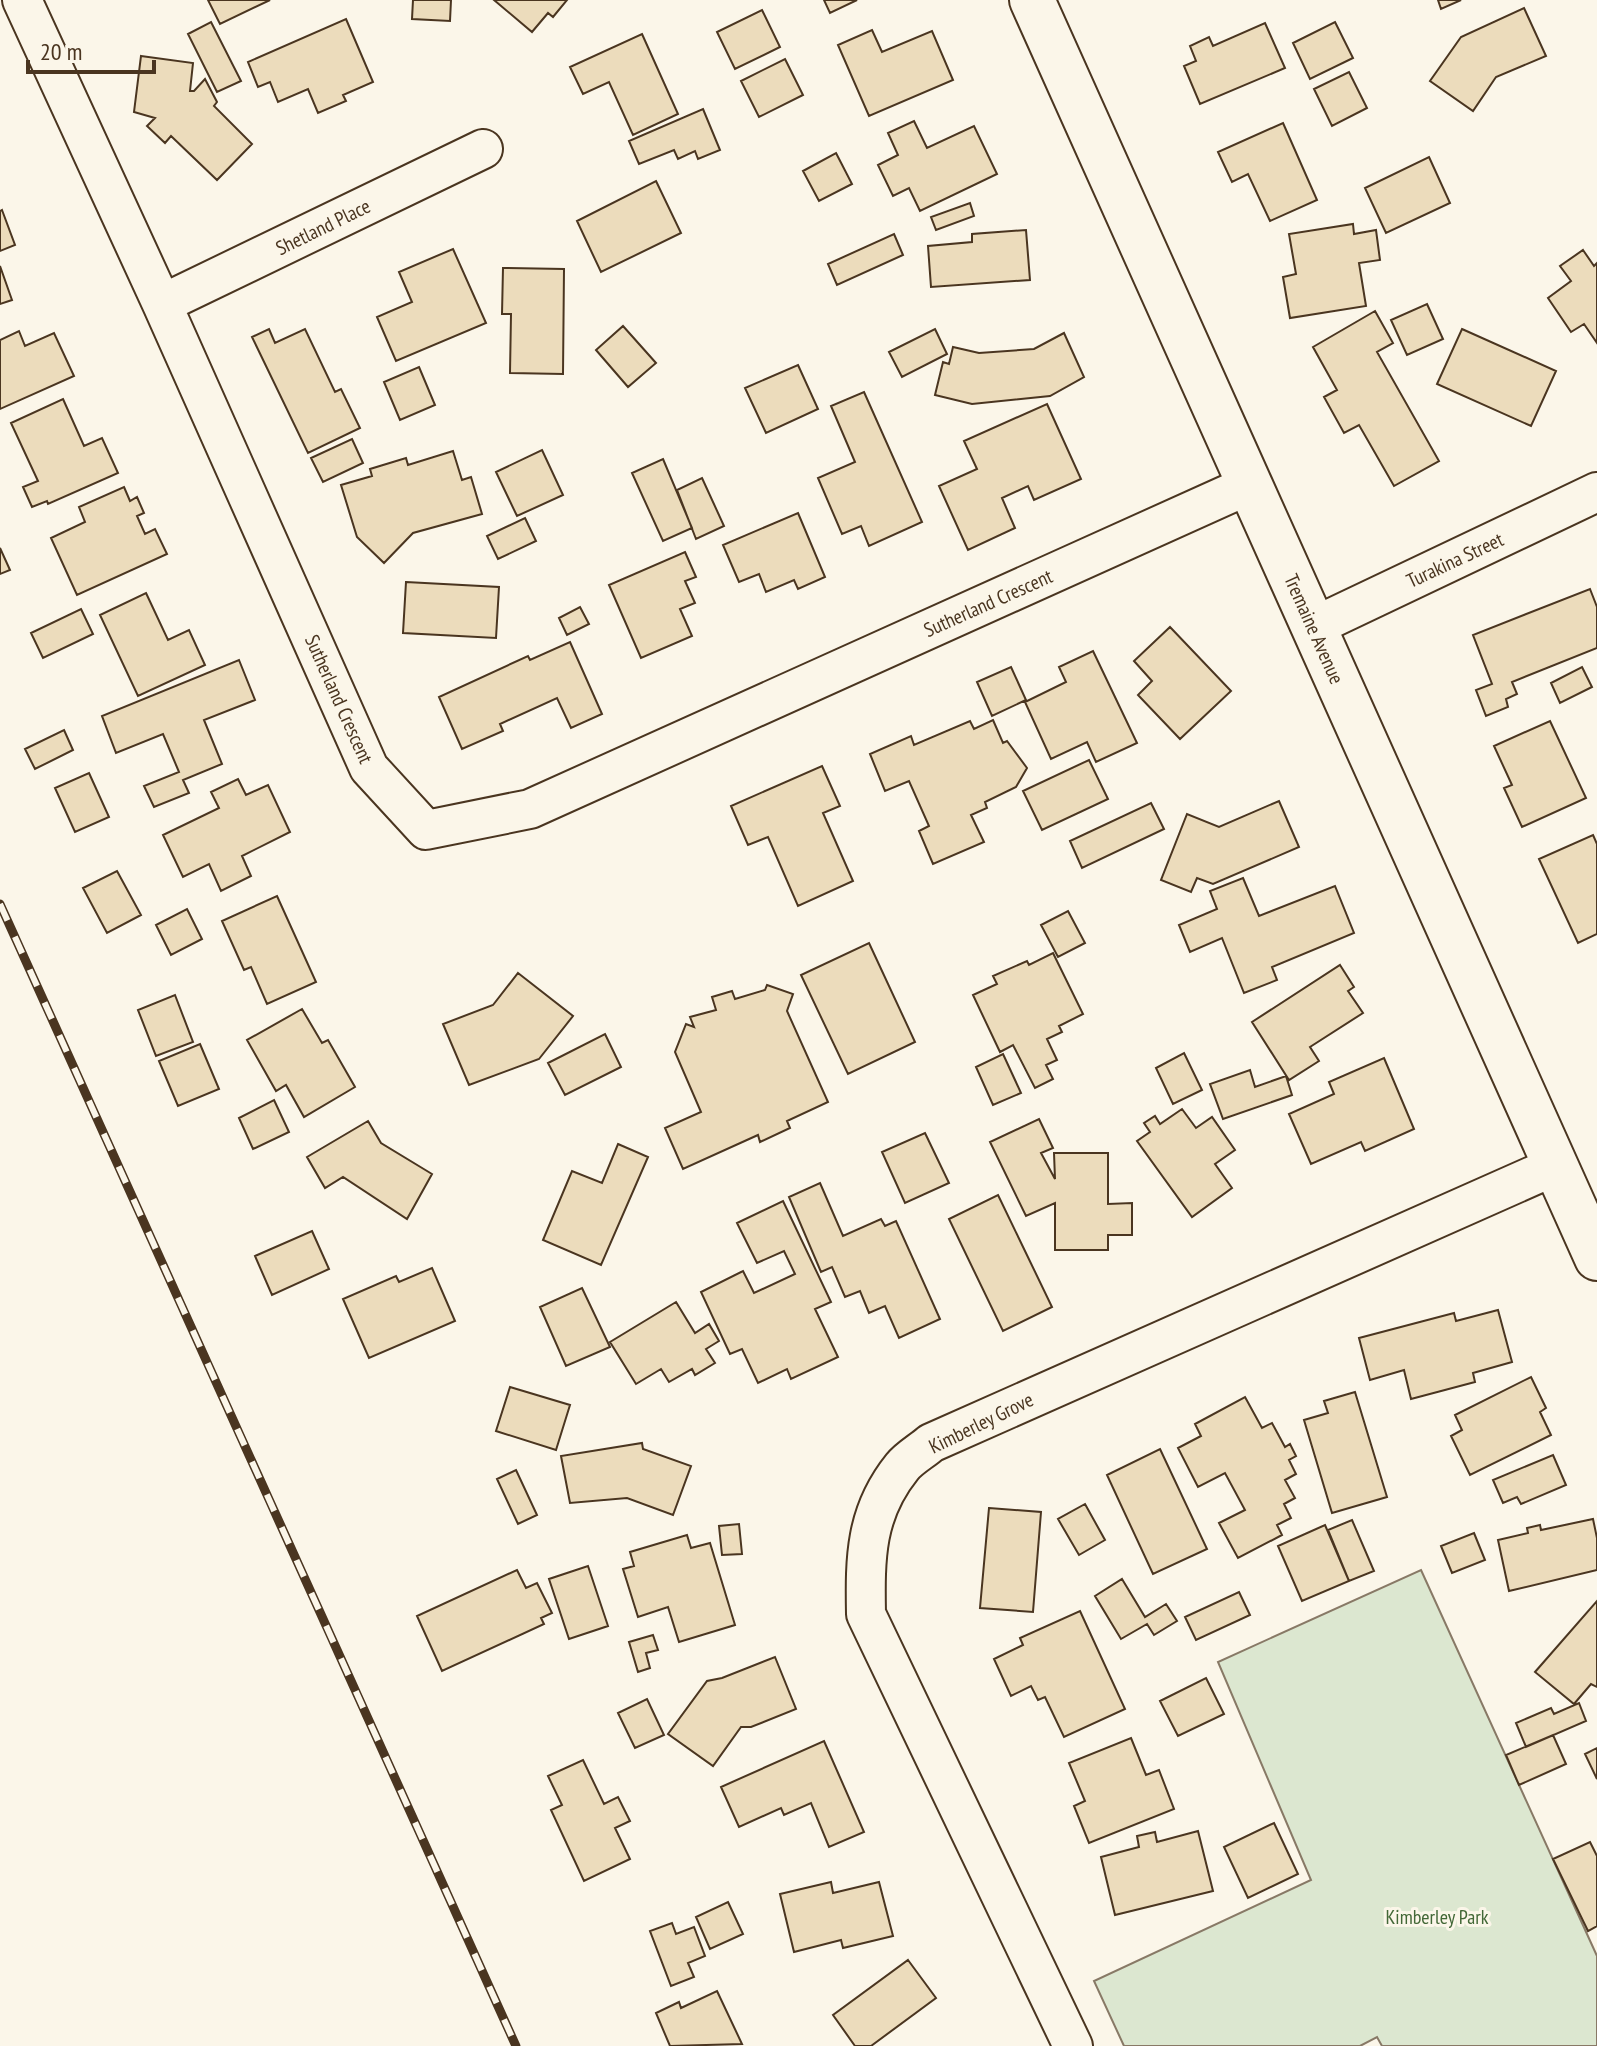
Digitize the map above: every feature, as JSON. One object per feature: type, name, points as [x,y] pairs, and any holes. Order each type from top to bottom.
[{"type":"main road","name":"Tremaine Avenue","points":[[1032,0],[1597,1258]]},
{"type":"street","name":"Sutherland Crescent","points":[[22,0],[162,304],[369,768],[426,830],[530,809],[1251,484]]},
{"type":"street","name":"Shetland Place","points":[[162,304],[483,149]]},
{"type":"street","name":"Turakina Street","points":[[1313,627],[1597,492]]},
{"type":"street","name":"Kimberley Grove","points":[[1073,2046],[866,1614],[865,1555],[877,1509],[903,1465],[931,1443],[1555,1166]]},
{"type":"green space","name":"Kimberley Park","points":[[1421,1570],[1597,1956],[1597,2046],[1382,2046],[1377,2037],[1360,2046],[1124,2046],[1094,1981],[1311,1880],[1218,1662]]},
{"type":"building","points":[[208,0],[270,0],[220,24]]},
{"type":"building","points":[[413,0],[451,0],[450,21],[412,19]]},
{"type":"building","points":[[494,0],[567,0],[553,17],[548,13],[532,32]]},
{"type":"building","points":[[824,0],[857,0],[830,13]]},
{"type":"building","points":[[1438,0],[1461,0],[1441,9]]},
{"type":"building","points":[[1524,8],[1546,56],[1496,77],[1473,111],[1430,81],[1461,37]]},
{"type":"building","points":[[762,10],[780,47],[735,69],[717,32]]},
{"type":"building","points":[[346,19],[373,82],[343,95],[346,101],[318,113],[308,89],[278,102],[270,82],[258,87],[248,62]]},
{"type":"building","points":[[211,22],[241,81],[217,92],[188,34]]},
{"type":"building","points":[[1335,22],[1353,58],[1310,79],[1293,43]]},
{"type":"building","points":[[1265,23],[1285,68],[1200,104],[1184,66],[1196,61],[1190,46],[1209,37],[1213,46]]},
{"type":"building","points":[[872,30],[882,52],[932,31],[953,80],[869,116],[838,45]]},
{"type":"building","points":[[642,34],[678,114],[633,135],[609,82],[583,94],[570,67]]},
{"type":"building","points":[[141,56],[193,63],[190,91],[194,91],[205,79],[217,102],[214,106],[252,144],[217,180],[171,136],[165,143],[147,126],[155,118],[134,112]]},
{"type":"building","points":[[785,59],[803,95],[759,117],[741,81]]},
{"type":"building","points":[[1349,72],[1367,108],[1332,126],[1314,89]]},
{"type":"building","points":[[703,109],[720,150],[698,159],[695,151],[678,159],[674,150],[639,164],[629,141]]},
{"type":"building","points":[[914,121],[927,148],[974,126],[997,174],[920,211],[909,188],[893,196],[878,165],[898,155],[888,133]]},
{"type":"building","points":[[1283,123],[1317,200],[1270,221],[1248,174],[1232,182],[1218,152]]},
{"type":"building","points":[[836,153],[852,184],[819,201],[803,171]]},
{"type":"building","points":[[1429,157],[1450,203],[1386,233],[1365,188]]},
{"type":"building","points":[[656,181],[681,233],[601,272],[577,221]]},
{"type":"building","points":[[970,203],[974,216],[936,230],[931,217]]},
{"type":"building","points":[[0,211],[15,245],[0,251]]},
{"type":"building","points":[[1353,224],[1354,234],[1376,230],[1380,260],[1359,263],[1366,306],[1290,318],[1283,277],[1296,274],[1289,234]]},
{"type":"building","points":[[1026,230],[1030,280],[931,287],[928,246],[972,242],[972,234]]},
{"type":"building","points":[[894,234],[903,255],[837,285],[828,264]]},
{"type":"building","points":[[453,249],[486,323],[396,361],[377,317],[412,302],[399,272]]},
{"type":"building","points":[[1583,250],[1594,266],[1597,263],[1597,343],[1584,324],[1571,332],[1548,298],[1571,281],[1560,266]]},
{"type":"building","points":[[0,266],[12,300],[0,304]]},
{"type":"building","points":[[503,268],[564,269],[563,374],[510,373],[511,314],[502,314]]},
{"type":"building","points":[[1427,304],[1443,339],[1407,355],[1391,320]]},
{"type":"building","points":[[1375,311],[1393,343],[1377,352],[1439,461],[1394,486],[1359,425],[1344,433],[1324,397],[1337,390],[1313,347]]},
{"type":"building","points":[[623,326],[656,363],[628,387],[596,350]]},
{"type":"building","points":[[269,329],[275,343],[305,329],[335,392],[341,389],[360,428],[308,453],[252,337]]},
{"type":"building","points":[[935,329],[947,354],[902,377],[889,352]]},
{"type":"building","points":[[1462,329],[1556,371],[1531,426],[1437,384]]},
{"type":"building","points":[[19,331],[25,346],[54,333],[74,376],[0,409],[0,340]]},
{"type":"building","points":[[1064,333],[1084,377],[1050,396],[972,404],[935,395],[943,362],[949,364],[953,347],[979,353],[1034,349]]},
{"type":"building","points":[[798,365],[818,409],[766,433],[745,388]]},
{"type":"building","points":[[419,367],[435,405],[400,420],[384,382]]},
{"type":"building","points":[[864,392],[922,522],[869,546],[861,526],[842,534],[818,478],[855,462],[831,406]]},
{"type":"building","points":[[63,399],[84,446],[102,438],[118,473],[48,504],[47,501],[32,507],[23,487],[38,481],[11,423]]},
{"type":"building","points":[[1047,404],[1081,479],[1034,500],[1028,486],[1002,498],[1015,528],[968,550],[939,486],[977,469],[964,441]]},
{"type":"building","points":[[352,439],[363,463],[323,482],[311,458]]},
{"type":"building","points":[[542,450],[563,495],[517,516],[496,472]]},
{"type":"building","points":[[453,451],[462,480],[471,477],[482,514],[413,533],[384,563],[357,537],[341,485],[372,476],[370,469],[406,458],[408,465]]},
{"type":"building","points":[[663,459],[692,528],[663,541],[632,473]]},
{"type":"building","points":[[702,478],[724,526],[696,539],[677,490]]},
{"type":"building","points":[[124,487],[130,501],[137,497],[144,513],[137,516],[145,534],[155,529],[167,554],[77,595],[51,538],[85,522],[79,507]]},
{"type":"building","points":[[798,513],[825,577],[798,589],[794,580],[766,592],[759,574],[739,582],[723,545]]},
{"type":"building","points":[[525,518],[536,541],[498,559],[487,536]]},
{"type":"building","points":[[0,548],[10,570],[0,574]]},
{"type":"building","points":[[685,552],[696,577],[685,581],[695,603],[680,609],[692,636],[641,658],[609,585]]},
{"type":"building","points":[[406,582],[499,587],[496,638],[403,633]]},
{"type":"building","points":[[1590,589],[1597,607],[1597,648],[1512,682],[1517,694],[1506,699],[1508,707],[1486,716],[1476,690],[1492,684],[1473,635]]},
{"type":"building","points":[[146,593],[168,640],[189,630],[205,665],[138,696],[100,615]]},
{"type":"building","points":[[580,607],[589,624],[567,635],[559,618]]},
{"type":"building","points":[[81,609],[93,634],[43,658],[31,633]]},
{"type":"building","points":[[1170,627],[1231,691],[1180,739],[1138,695],[1152,681],[1134,661]]},
{"type":"building","points":[[570,642],[602,714],[571,728],[557,698],[500,724],[503,731],[462,749],[439,697],[528,656],[530,660]]},
{"type":"building","points":[[1093,651],[1137,743],[1096,762],[1087,742],[1051,759],[1025,702],[1066,682],[1059,667]]},
{"type":"building","points":[[239,660],[255,700],[204,720],[222,764],[183,780],[189,793],[154,807],[144,786],[179,772],[163,734],[116,753],[102,716]]},
{"type":"building","points":[[1011,667],[1026,700],[992,716],[977,682]]},
{"type":"building","points":[[1582,667],[1592,687],[1560,703],[1551,683]]},
{"type":"building","points":[[993,720],[1003,743],[1007,741],[1027,768],[1016,787],[985,802],[987,808],[971,815],[984,842],[933,864],[919,831],[929,826],[909,781],[885,791],[870,754],[911,736],[914,745],[970,721],[974,729]]},
{"type":"building","points":[[1550,721],[1586,798],[1522,827],[1504,788],[1512,785],[1494,746]]},
{"type":"building","points":[[64,730],[73,750],[35,769],[25,749]]},
{"type":"building","points":[[1089,760],[1108,799],[1042,830],[1023,791]]},
{"type":"building","points":[[822,766],[840,806],[823,813],[853,881],[798,906],[768,837],[748,845],[731,806]]},
{"type":"building","points":[[89,773],[109,817],[75,832],[55,788]]},
{"type":"building","points":[[238,779],[246,795],[268,785],[290,832],[242,856],[251,876],[221,891],[209,864],[183,877],[163,835],[219,808],[211,792]]},
{"type":"building","points":[[1279,801],[1299,847],[1213,884],[1197,878],[1191,892],[1161,880],[1187,814],[1219,827]]},
{"type":"building","points":[[1151,803],[1164,829],[1082,868],[1070,841]]},
{"type":"building","points":[[1593,835],[1597,844],[1597,934],[1578,943],[1539,859]]},
{"type":"building","points":[[117,871],[141,915],[107,933],[83,888]]},
{"type":"building","points":[[1243,878],[1259,916],[1335,886],[1354,933],[1272,967],[1277,980],[1244,993],[1222,938],[1190,952],[1179,925],[1217,909],[1210,891]]},
{"type":"building","points":[[277,896],[316,982],[267,1004],[251,967],[244,970],[222,921]]},
{"type":"building","points":[[187,909],[202,939],[171,955],[156,925]]},
{"type":"building","points":[[1068,911],[1085,943],[1058,957],[1041,925]]},
{"type":"building","points":[[869,943],[915,1042],[848,1074],[801,975]]},
{"type":"building","points":[[1053,953],[1083,1014],[1059,1026],[1062,1032],[1047,1039],[1057,1060],[1046,1065],[1053,1079],[1035,1088],[1013,1045],[1000,1052],[973,995],[997,984],[993,976],[1027,961],[1029,965]]},
{"type":"building","points":[[1340,965],[1354,987],[1348,991],[1363,1013],[1310,1047],[1319,1061],[1289,1080],[1252,1022]]},
{"type":"building","points":[[518,973],[573,1016],[539,1059],[469,1085],[443,1024],[493,1005]]},
{"type":"building","points":[[767,985],[793,994],[787,1011],[828,1102],[787,1121],[790,1128],[760,1142],[758,1135],[683,1169],[665,1128],[701,1112],[675,1052],[686,1024],[694,1027],[690,1017],[716,1010],[712,997],[732,991],[735,999],[765,990]]},
{"type":"building","points":[[175,995],[193,1042],[156,1056],[138,1010]]},
{"type":"building","points":[[302,1009],[322,1043],[328,1040],[355,1087],[304,1117],[286,1085],[276,1091],[247,1040]]},
{"type":"building","points":[[605,1034],[621,1067],[565,1095],[548,1063]]},
{"type":"building","points":[[200,1044],[219,1089],[178,1106],[159,1061]]},
{"type":"building","points":[[1184,1053],[1202,1090],[1173,1104],[1156,1068]]},
{"type":"building","points":[[1003,1054],[1021,1093],[993,1105],[976,1067]]},
{"type":"building","points":[[1384,1058],[1414,1129],[1365,1151],[1361,1142],[1311,1164],[1289,1114],[1334,1094],[1329,1082]]},
{"type":"building","points":[[1250,1070],[1255,1087],[1286,1076],[1292,1095],[1223,1119],[1210,1084]]},
{"type":"building","points":[[274,1100],[289,1132],[253,1149],[239,1118]]},
{"type":"building","points":[[1182,1109],[1196,1128],[1212,1117],[1235,1150],[1215,1164],[1232,1188],[1192,1217],[1137,1141],[1150,1132],[1144,1123],[1155,1116],[1160,1124]]},
{"type":"building","points":[[1039,1119],[1053,1148],[1041,1153],[1055,1179],[1054,1153],[1108,1153],[1108,1204],[1132,1203],[1132,1235],[1108,1235],[1108,1250],[1055,1250],[1055,1203],[1026,1216],[990,1142]]},
{"type":"building","points":[[368,1121],[381,1143],[432,1174],[407,1219],[343,1177],[325,1188],[307,1157]]},
{"type":"building","points":[[925,1133],[949,1183],[905,1203],[882,1152]]},
{"type":"building","points":[[618,1144],[648,1157],[601,1265],[543,1240],[572,1171],[602,1183]]},
{"type":"building","points":[[820,1183],[843,1236],[881,1219],[885,1226],[896,1221],[940,1319],[899,1338],[885,1306],[869,1313],[860,1291],[845,1297],[832,1267],[821,1272],[789,1197]]},
{"type":"building","points":[[998,1195],[1052,1307],[1003,1331],[949,1219]]},
{"type":"building","points":[[783,1201],[831,1302],[815,1309],[838,1357],[791,1379],[787,1369],[758,1383],[742,1349],[730,1354],[701,1292],[743,1271],[754,1293],[795,1274],[784,1251],[757,1263],[737,1223]]},
{"type":"building","points":[[312,1231],[329,1269],[272,1295],[255,1256]]},
{"type":"building","points":[[432,1268],[455,1321],[369,1358],[343,1299],[396,1276],[399,1282]]},
{"type":"building","points":[[582,1288],[610,1347],[566,1366],[540,1307]]},
{"type":"building","points":[[676,1302],[695,1333],[709,1324],[719,1341],[706,1349],[715,1363],[695,1375],[692,1369],[669,1382],[661,1369],[636,1384],[610,1342]]},
{"type":"building","points":[[1498,1310],[1512,1362],[1473,1373],[1475,1382],[1411,1399],[1404,1370],[1370,1380],[1359,1338],[1454,1313],[1456,1321]]},
{"type":"building","points":[[1531,1377],[1546,1408],[1540,1412],[1551,1435],[1470,1475],[1451,1436],[1462,1430],[1455,1415]]},
{"type":"building","points":[[510,1387],[570,1405],[556,1450],[496,1431]]},
{"type":"building","points":[[1355,1392],[1387,1497],[1332,1513],[1304,1420],[1328,1413],[1324,1401]]},
{"type":"building","points":[[1245,1397],[1262,1428],[1272,1423],[1285,1447],[1290,1444],[1296,1456],[1289,1460],[1296,1474],[1285,1480],[1295,1498],[1284,1504],[1291,1518],[1277,1525],[1282,1535],[1238,1558],[1219,1523],[1245,1510],[1225,1473],[1198,1487],[1178,1448],[1201,1436],[1195,1424]]},
{"type":"building","points":[[642,1443],[643,1449],[691,1466],[673,1515],[627,1498],[570,1503],[561,1456]]},
{"type":"building","points":[[1160,1449],[1207,1549],[1153,1574],[1107,1475]]},
{"type":"building","points":[[1553,1455],[1566,1485],[1521,1504],[1517,1497],[1503,1503],[1493,1480]]},
{"type":"building","points":[[516,1470],[537,1515],[518,1524],[497,1479]]},
{"type":"building","points":[[1085,1504],[1105,1540],[1079,1555],[1058,1519]]},
{"type":"building","points":[[989,1508],[1041,1512],[1033,1612],[980,1608]]},
{"type":"building","points":[[1593,1519],[1597,1538],[1597,1570],[1509,1591],[1498,1540],[1528,1533],[1527,1528],[1540,1525],[1541,1530]]},
{"type":"building","points":[[1352,1520],[1374,1571],[1349,1581],[1328,1530]]},
{"type":"building","points":[[739,1524],[742,1554],[722,1555],[719,1526]]},
{"type":"building","points":[[1325,1525],[1349,1581],[1302,1601],[1278,1546]]},
{"type":"building","points":[[1474,1533],[1485,1560],[1452,1573],[1441,1546]]},
{"type":"building","points":[[687,1535],[691,1548],[710,1543],[735,1625],[679,1642],[668,1607],[638,1617],[623,1569],[634,1566],[630,1552]]},
{"type":"building","points":[[588,1566],[608,1626],[569,1639],[549,1579]]},
{"type":"building","points":[[517,1570],[526,1588],[537,1583],[552,1613],[541,1618],[544,1624],[442,1671],[417,1616]]},
{"type":"building","points":[[1122,1579],[1145,1617],[1166,1604],[1177,1621],[1154,1635],[1147,1624],[1121,1639],[1095,1596]]},
{"type":"building","points":[[1239,1592],[1250,1615],[1196,1640],[1185,1617]]},
{"type":"building","points":[[1597,1601],[1597,1687],[1591,1684],[1574,1704],[1535,1672]]},
{"type":"building","points":[[1080,1611],[1125,1709],[1064,1737],[1045,1697],[1038,1700],[1031,1686],[1011,1696],[994,1659],[1023,1645],[1020,1638]]},
{"type":"building","points":[[653,1635],[658,1650],[646,1653],[650,1668],[638,1672],[629,1642]]},
{"type":"building","points":[[775,1657],[796,1709],[751,1727],[741,1727],[713,1766],[668,1734],[707,1681]]},
{"type":"building","points":[[1206,1678],[1224,1714],[1178,1736],[1160,1701]]},
{"type":"building","points":[[647,1699],[664,1735],[635,1748],[618,1713]]},
{"type":"building","points":[[1579,1703],[1586,1721],[1526,1747],[1516,1723],[1551,1708],[1554,1714]]},
{"type":"building","points":[[1553,1735],[1566,1764],[1519,1785],[1506,1755]]},
{"type":"building","points":[[1131,1738],[1146,1775],[1159,1770],[1174,1809],[1089,1843],[1074,1806],[1085,1801],[1069,1763]]},
{"type":"building","points":[[824,1741],[864,1832],[829,1847],[811,1803],[784,1815],[781,1808],[739,1827],[721,1787]]},
{"type":"building","points":[[1597,1748],[1597,1779],[1585,1754]]},
{"type":"building","points":[[583,1760],[604,1804],[618,1797],[630,1821],[615,1828],[630,1859],[584,1881],[551,1810],[562,1805],[548,1776]]},
{"type":"building","points":[[1274,1823],[1298,1874],[1248,1898],[1224,1847]]},
{"type":"building","points":[[1198,1831],[1213,1891],[1115,1915],[1101,1857],[1139,1847],[1137,1836],[1155,1832],[1157,1842]]},
{"type":"building","points":[[1590,1842],[1597,1856],[1597,1926],[1588,1931],[1553,1859]]},
{"type":"building","points":[[831,1882],[833,1893],[879,1882],[893,1936],[843,1948],[841,1940],[794,1952],[780,1894]]},
{"type":"building","points":[[728,1902],[743,1934],[710,1949],[696,1917]]},
{"type":"building","points":[[672,1923],[676,1934],[694,1927],[705,1956],[688,1963],[694,1977],[671,1986],[650,1931]]},
{"type":"building","points":[[908,1960],[936,1998],[871,2046],[855,2046],[833,2015]]},
{"type":"building","points":[[717,1991],[742,2044],[670,2046],[656,2013],[679,2002],[681,2008]]},
{"type":"railway","points":[[0,904],[516,2046]]}]
